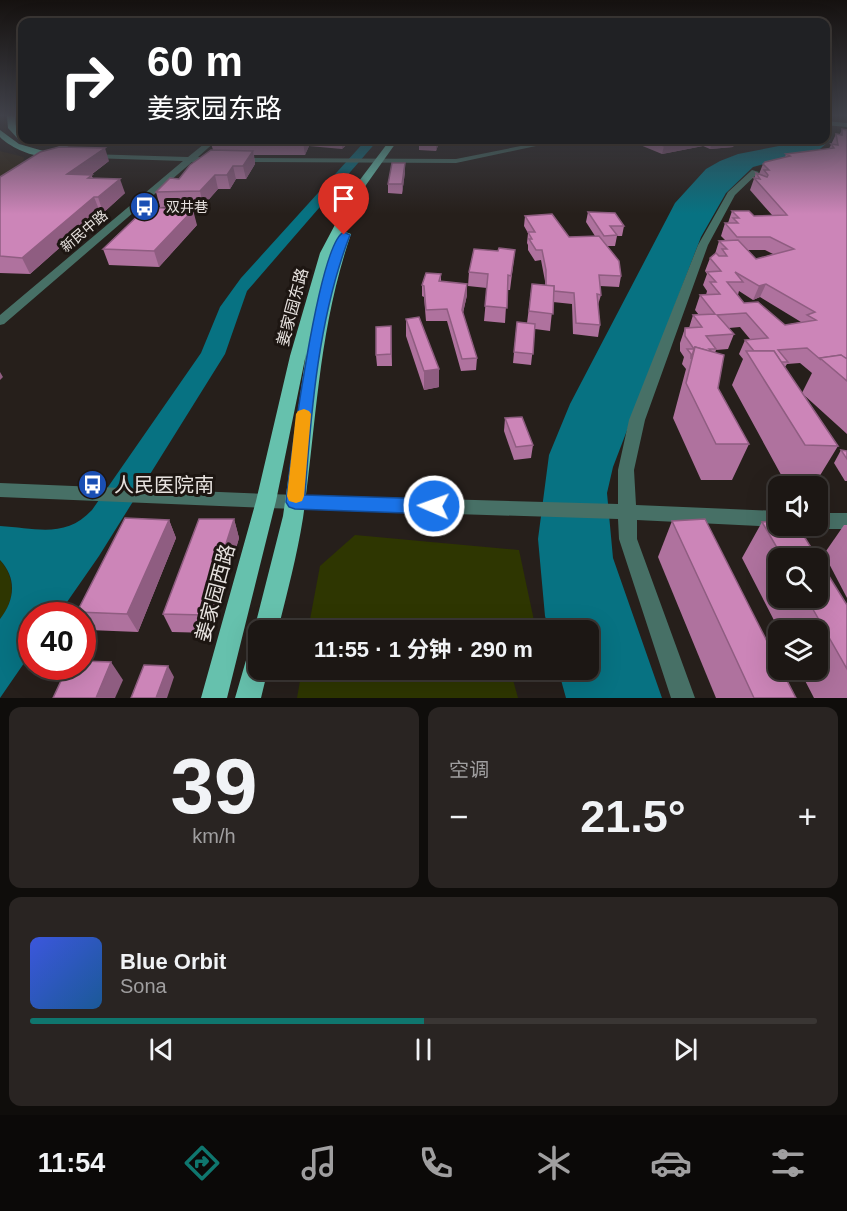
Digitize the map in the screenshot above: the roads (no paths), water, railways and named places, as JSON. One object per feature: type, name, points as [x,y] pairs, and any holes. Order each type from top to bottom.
[{"type":"main road","points":[[21,149],[54,152]]},
{"type":"main road","points":[[46,149],[54,152]]},
{"type":"main road","name":"姜家园东路","points":[[266,501],[298,356],[326,253],[361,185],[387,149]]},
{"type":"main road","name":"姜家园东路","points":[[295,502],[302,422],[332,267],[376,161],[391,149]]},
{"type":"main road","name":"姜家园西路","points":[[214,698],[266,501]]},
{"type":"main road","points":[[269,620],[281,575],[295,502]]},
{"type":"main road","points":[[248,698],[253,680]]},
{"type":"street","points":[[34,165],[60,149]]},
{"type":"street","name":"新民中路","points":[[0,321],[203,149]]},
{"type":"street","points":[[86,155],[191,159],[456,161],[518,149]]},
{"type":"street","points":[[54,152],[74,155]]},
{"type":"street","points":[[683,698],[618,512],[637,420],[703,245],[731,194],[755,172]]},
{"type":"street","points":[[0,490],[768,519]]},
{"type":"street","points":[[828,520],[847,521]]},
{"type":"water","points":[[358,149],[371,149],[247,291],[225,354],[99,556],[67,602],[18,602],[18,672],[0,698],[0,619],[9,604],[12,589],[9,574],[0,560],[0,526],[49,530],[61,528],[82,519],[92,510],[201,353],[220,307],[241,278]]},
{"type":"water","points":[[766,149],[820,149],[753,167],[726,193],[701,237],[613,467],[607,493],[613,558],[662,698],[566,698],[561,680],[599,680],[599,620],[546,620],[538,539],[549,455],[570,404],[675,203],[706,169],[738,154]]},
{"type":"place","name":"双井巷","points":[[145,207]]},
{"type":"place","name":"人民医院南","points":[[93,485]]}]
